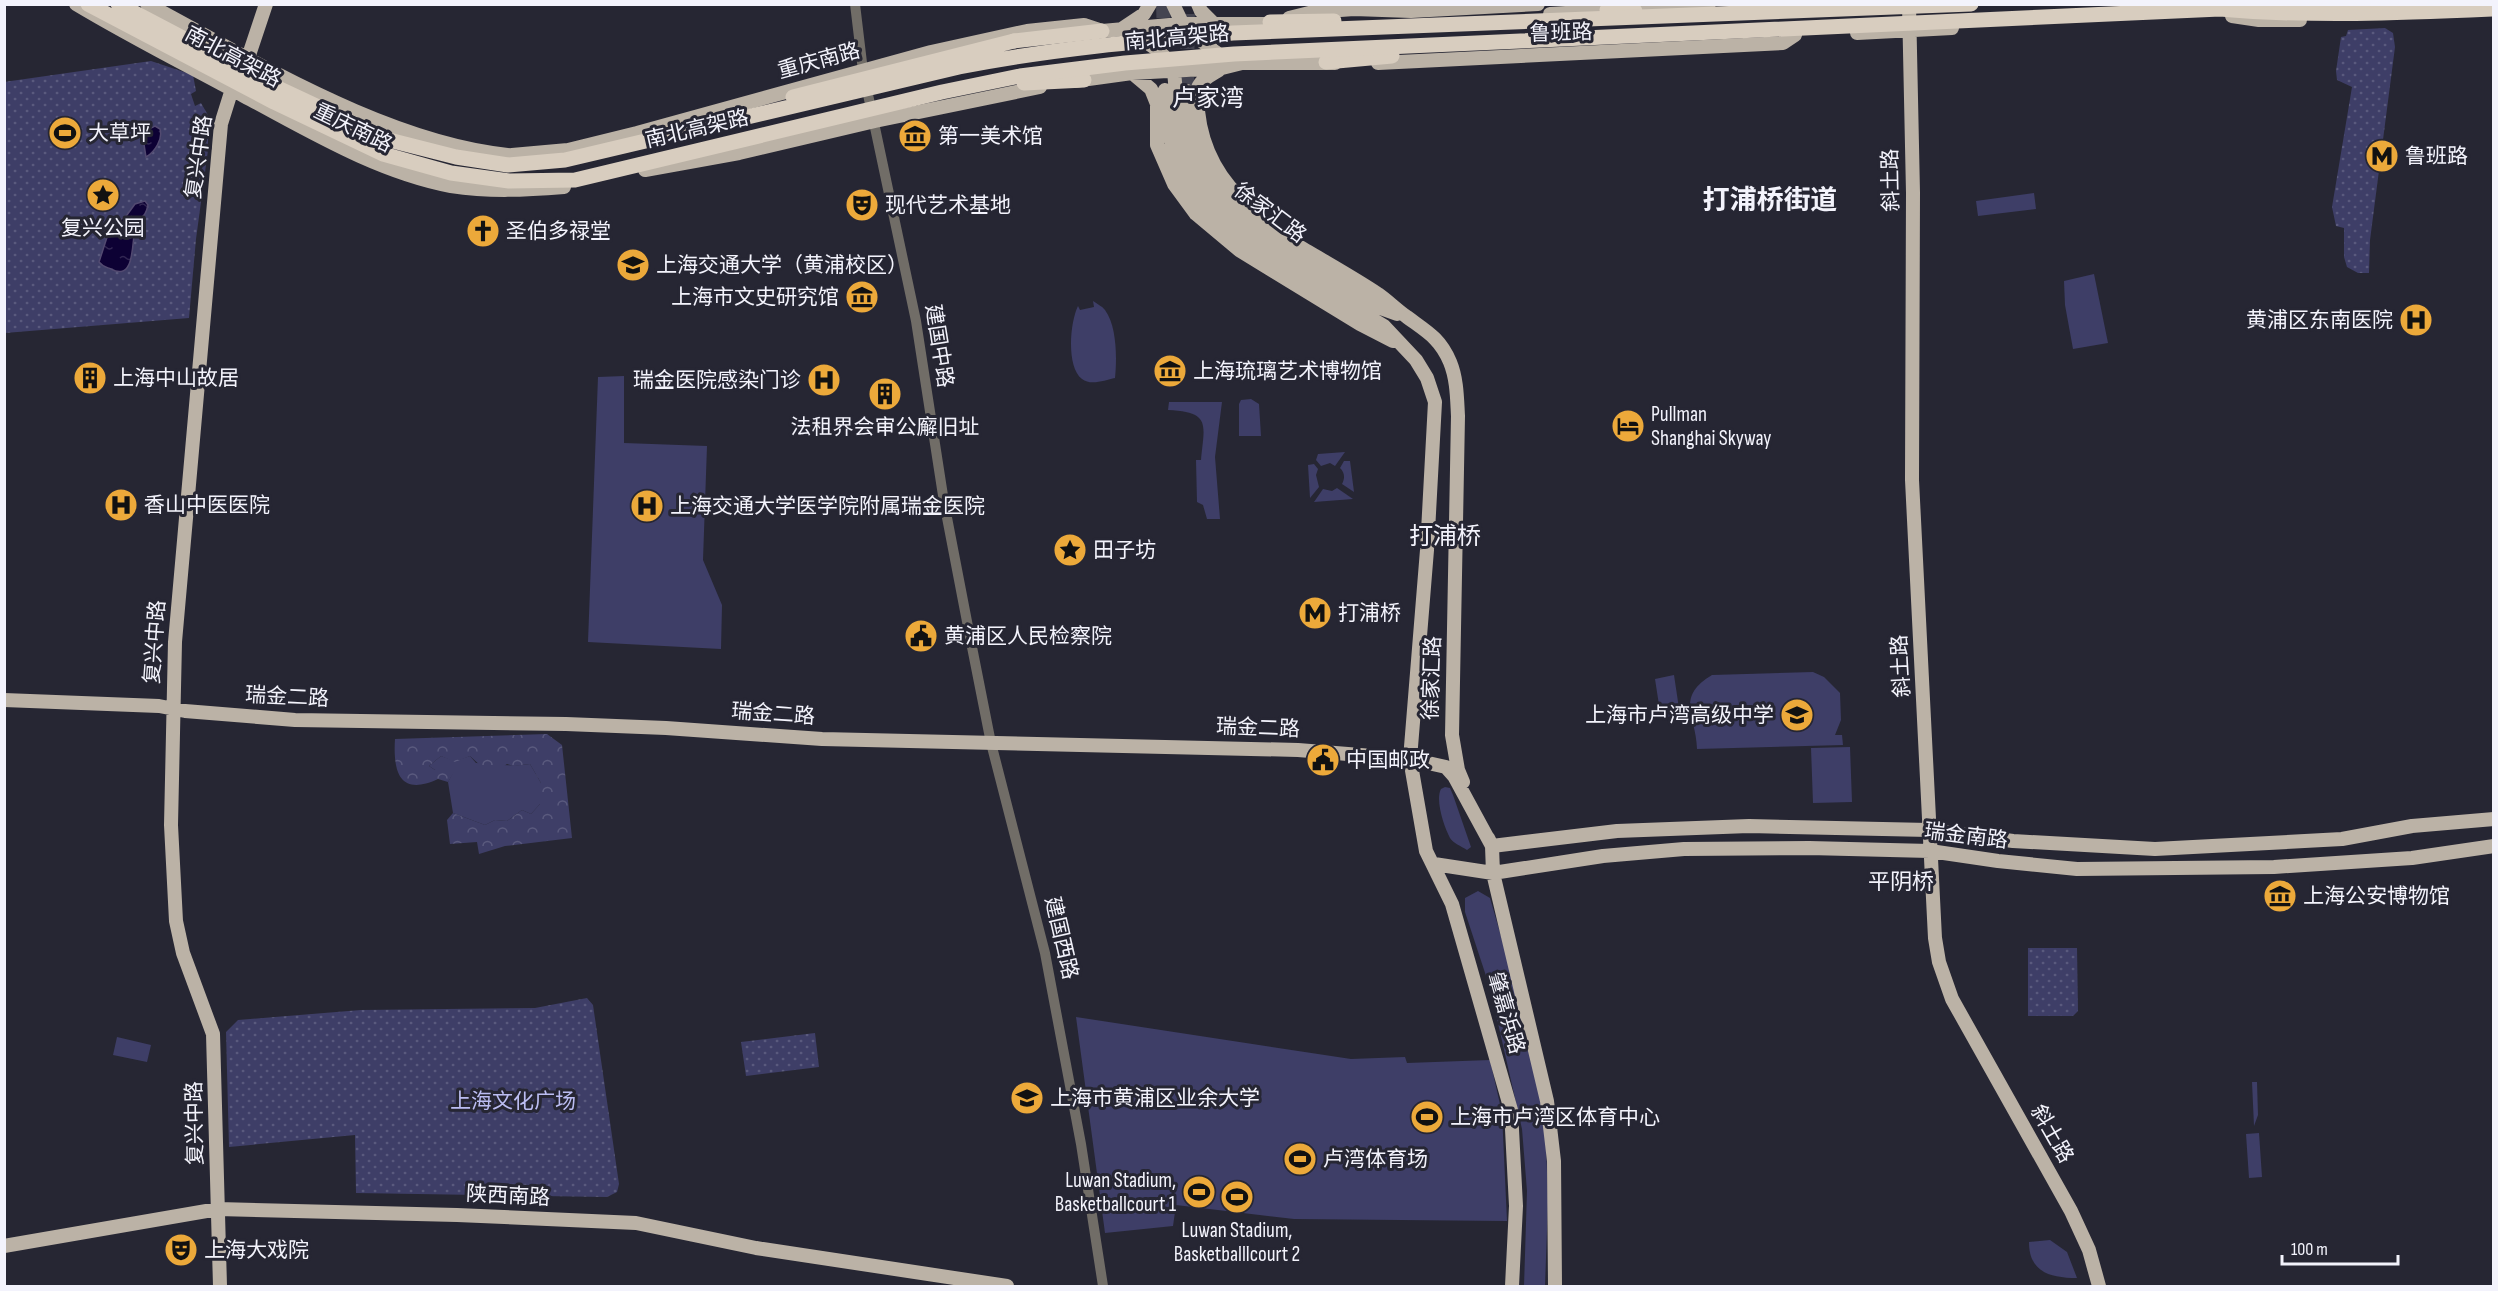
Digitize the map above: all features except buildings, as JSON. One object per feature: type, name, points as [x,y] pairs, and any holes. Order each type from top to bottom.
[{"type":"highway","name":"南北高架路","points":[[88,4],[274,102],[383,154],[451,172],[509,182],[575,180],[942,92],[1020,76],[1125,63],[1234,54],[1802,32],[2320,4]]},
{"type":"highway","name":"南北高架路","points":[[118,4],[280,89],[389,140],[456,157],[508,165],[565,160],[959,67],[1016,56],[1092,46],[1233,33],[1666,8],[1971,4]]},
{"type":"highway","points":[[1270,22],[1666,8]]},
{"type":"highway","points":[[2222,11],[2342,15],[2493,9]]},
{"type":"highway","points":[[664,138],[729,115],[1014,41],[1102,31]]},
{"type":"highway","points":[[1326,62],[1392,56],[1726,40],[1802,32]]},
{"type":"highway","points":[[712,148],[761,143],[954,97],[1024,83],[1084,80]]},
{"type":"main road","name":"重庆南路","points":[[76,4],[139,42],[325,139],[389,169],[451,185],[503,192],[569,186],[638,171],[676,159],[874,116],[1084,80],[1132,73],[1174,71]]},
{"type":"main road","name":"重庆南路","points":[[147,4],[248,58],[332,100],[379,120],[442,141],[512,155],[568,150],[866,83],[932,52],[1027,31],[1084,25],[1102,31],[1181,24]]},
{"type":"main road","name":"复兴中路","points":[[220,1287],[213,1034],[183,953],[176,921],[171,825],[175,642],[221,124],[232,89],[248,58],[267,4]]},
{"type":"main road","points":[[1121,30],[1144,14],[1150,4]]},
{"type":"main road","points":[[1121,30],[1159,21],[1166,15],[1172,4]]},
{"type":"main road","points":[[1172,4],[1181,24],[1196,38],[1224,58],[1242,63]]},
{"type":"main road","points":[[1181,4],[1184,13],[1213,23]]},
{"type":"main road","points":[[1198,4],[1201,11],[1213,23]]},
{"type":"main road","name":"鲁班路","points":[[1270,22],[1312,12],[1354,9],[1411,11],[1538,4]]},
{"type":"main road","name":"鲁班路","points":[[1181,24],[1270,22],[1295,26],[1473,19],[1709,4]]},
{"type":"main road","name":"鲁班路","points":[[1743,11],[1773,9],[1777,4]]},
{"type":"main road","name":"斜土路","points":[[1909,4],[1913,193],[1912,480],[1935,938],[1946,985],[1960,1014],[2071,1210],[2089,1250],[2099,1287]]},
{"type":"main road","name":"鲁班路","points":[[1326,62],[1342,55],[1474,45],[1766,33],[1909,31],[2222,11],[2466,4]]},
{"type":"main road","name":"鲁班路","points":[[1666,8],[1773,14],[1774,27],[1766,33]]},
{"type":"main road","name":"鲁班路","points":[[2222,11],[2259,20],[2493,16]]},
{"type":"main road","points":[[1121,30],[1164,55],[1174,71]]},
{"type":"main road","name":"鲁班路","points":[[1174,71],[1222,68],[1242,63],[1357,64],[1693,49],[1783,43],[1802,32]]},
{"type":"main road","points":[[1536,43],[1556,54]]},
{"type":"main road","name":"徐家汇路","points":[[1222,68],[1204,79],[1198,87],[1197,99],[1200,133],[1211,161],[1220,174],[1241,199],[1260,214],[1385,291],[1407,318]]},
{"type":"main road","name":"徐家汇路","points":[[1174,71],[1179,126],[1191,165],[1207,190],[1229,214],[1287,254],[1372,305],[1407,318],[1428,330],[1440,344],[1450,363],[1456,386],[1458,449],[1452,735],[1458,770]]},
{"type":"main road","name":"徐家汇路","points":[[1132,73],[1151,89],[1157,104],[1157,145],[1174,184],[1196,214],[1239,250],[1360,324],[1401,345]]},
{"type":"main road","name":"徐家汇路","points":[[1166,90],[1168,127],[1175,156],[1187,182],[1203,205],[1241,239],[1384,326],[1416,360],[1427,378],[1435,402],[1427,550],[1410,756]]},
{"type":"main road","name":"徐家汇路","points":[[1187,91],[1189,124],[1196,148],[1205,167],[1229,200],[1258,222],[1380,295],[1407,318]]},
{"type":"main road","name":"瑞金二路","points":[[4,700],[98,703],[286,719],[666,728],[822,739],[1387,747],[1446,767],[1454,776],[1492,846]]},
{"type":"main road","name":"肇嘉浜路","points":[[1410,756],[1426,851],[1452,903],[1511,1110],[1516,1206],[1512,1287]]},
{"type":"main road","name":"肇嘉浜路","points":[[1458,770],[1492,846],[1493,873],[1547,1101],[1554,1161],[1555,1287]]},
{"type":"main road","name":"瑞金南路","points":[[1492,846],[1617,831],[1690,827],[1929,830],[2013,841],[2155,849],[2342,839],[2412,826],[2493,819]]},
{"type":"main road","name":"瑞金南路","points":[[1434,864],[1493,873],[1603,856],[1684,849],[1809,848],[1930,851],[2077,869],[2274,867],[2412,858],[2493,846]]},
{"type":"main road","name":"陕西南路","points":[[4,1246],[218,1209],[457,1215],[636,1223],[756,1248],[1007,1287]]},
{"type":"street","name":"建国中路","points":[[855,4],[866,83],[916,321],[944,502],[963,602]]},
{"type":"street","name":"建国西路","points":[[963,602],[991,743],[1047,962],[1094,1222],[1103,1287]]},
{"type":"green space","points":[[2385,28],[2393,33],[2395,47],[2370,240],[2369,273],[2358,273],[2347,267],[2344,257],[2344,228],[2336,226],[2332,207],[2352,87],[2337,80],[2336,71],[2341,37],[2346,36],[2348,30]]},
{"type":"green space","name":"复兴公园","points":[[151,61],[193,75],[196,91],[191,94],[195,106],[201,103],[208,115],[208,150],[196,239],[189,318],[5,333],[4,82]]},
{"type":"green space","points":[[2034,193],[2036,209],[1978,216],[1976,201]]},
{"type":"green space","points":[[2094,274],[2108,343],[2073,349],[2065,305],[2064,281]]},
{"type":"green space","points":[[1093,301],[1104,309],[1109,317],[1114,334],[1116,362],[1115,378],[1094,382],[1082,379],[1077,373],[1071,344],[1073,322],[1078,306],[1080,310],[1094,307]]},
{"type":"green space","points":[[624,376],[624,443],[707,446],[703,560],[722,605],[721,649],[588,642],[598,377]]},
{"type":"green space","points":[[1251,399],[1259,404],[1261,436],[1239,436],[1239,404],[1241,400]]},
{"type":"green space","points":[[1169,402],[1222,402],[1215,457],[1220,519],[1207,519],[1203,505],[1197,502],[1196,460],[1201,460],[1202,423],[1199,417],[1192,414],[1168,410]]},
{"type":"green space","points":[[1345,452],[1335,466],[1330,463],[1321,466],[1316,460],[1318,454]]},
{"type":"green space","points":[[1344,461],[1350,461],[1354,492],[1342,484],[1344,476],[1340,468]]},
{"type":"green space","points":[[1314,464],[1318,469],[1316,475],[1319,487],[1310,498],[1308,465]]},
{"type":"green space","points":[[1337,488],[1353,499],[1314,502],[1323,489],[1332,491]]},
{"type":"green space","points":[[1813,672],[1824,677],[1840,693],[1841,720],[1835,735],[1842,735],[1843,745],[1697,749],[1690,708],[1691,699],[1701,683],[1712,675]]},
{"type":"green space","points":[[1674,675],[1680,715],[1661,718],[1655,679]]},
{"type":"green space","points":[[547,734],[562,745],[572,838],[505,846],[479,854],[477,842],[450,844],[447,820],[453,813],[485,825],[495,820],[507,821],[522,810],[531,814],[540,804],[533,795],[541,783],[530,764],[513,766],[507,764],[501,768],[482,767],[470,756],[455,762],[441,756],[429,766],[435,770],[441,764],[450,763],[456,769],[448,782],[438,779],[415,785],[401,778],[395,761],[395,739]]},
{"type":"green space","points":[[1850,747],[1852,802],[1813,803],[1811,748]]},
{"type":"green space","points":[[441,756],[455,761],[470,756],[476,763],[530,764],[541,783],[540,804],[531,814],[522,810],[507,821],[495,820],[485,825],[453,813],[448,782],[455,769],[435,770],[429,766]]},
{"type":"green space","points":[[1445,787],[1450,788],[1453,795],[1471,847],[1467,850],[1451,840],[1445,827],[1439,794]]},
{"type":"green space","points":[[1478,891],[1490,898],[1514,981],[1545,1112],[1548,1202],[1545,1286],[1524,1286],[1527,1191],[1522,1129],[1490,988],[1465,912],[1465,898]]},
{"type":"green space","points":[[2028,948],[2077,948],[2078,1011],[2073,1016],[2028,1016]]},
{"type":"green space","name":"上海文化广场","points":[[587,998],[593,1005],[619,1184],[617,1192],[607,1197],[356,1193],[355,1135],[229,1147],[226,1032],[238,1020],[361,1010],[535,1008]]},
{"type":"green space","name":"卢湾体育场","points":[[1076,1017],[1351,1059],[1405,1057],[1407,1063],[1490,1060],[1502,1113],[1507,1221],[1294,1219],[1176,1205],[1173,1226],[1105,1233]]},
{"type":"green space","points":[[815,1033],[819,1067],[746,1076],[741,1042]]},
{"type":"green space","points":[[117,1037],[151,1045],[147,1062],[113,1055]]},
{"type":"green space","points":[[2252,1082],[2257,1082],[2258,1115],[2254,1126]]},
{"type":"green space","points":[[2259,1133],[2262,1177],[2249,1178],[2246,1134]]},
{"type":"green space","points":[[2050,1240],[2067,1252],[2077,1278],[2050,1275],[2037,1267],[2030,1252],[2029,1242]]},
{"type":"water","points":[[155,126],[160,129],[159,141],[155,149],[146,157],[143,138],[149,129]]},
{"type":"water","points":[[145,201],[148,205],[144,215],[136,224],[129,264],[125,270],[119,272],[103,266],[99,262],[110,228],[127,215],[135,204]]},
{"type":"tunnel","points":[[1163,4],[1164,35]]},
{"type":"tunnel","points":[[1187,91],[1188,4]]},
{"type":"place","name":"大草坪","points":[[65,133]]},
{"type":"place","name":"第一美术馆","points":[[915,136]]},
{"type":"place","name":"鲁班路","points":[[2382,156]]},
{"type":"place","name":"复兴公园","points":[[103,195]]},
{"type":"place","name":"现代艺术基地","points":[[862,205]]},
{"type":"place","name":"圣伯多禄堂","points":[[483,231]]},
{"type":"place","name":"上海交通大学（黄浦校区）","points":[[633,265]]},
{"type":"place","name":"上海市文史研究馆","points":[[862,297]]},
{"type":"place","name":"黄浦区东南医院","points":[[2416,320]]},
{"type":"place","name":"上海琉璃艺术博物馆","points":[[1170,371]]},
{"type":"place","name":"上海中山故居","points":[[90,378]]},
{"type":"place","name":"瑞金医院感染门诊","points":[[824,380]]},
{"type":"place","name":"法租界会审公廨旧址","points":[[885,394]]},
{"type":"place","name":"Pullman Shanghai Skyway","points":[[1628,426]]},
{"type":"place","name":"香山中医医院","points":[[121,505]]},
{"type":"place","name":"上海交通大学医学院附属瑞金医院","points":[[647,506]]},
{"type":"place","name":"田子坊","points":[[1070,550]]},
{"type":"place","name":"打浦桥","points":[[1315,613]]},
{"type":"place","name":"黄浦区人民检察院","points":[[921,636]]},
{"type":"place","name":"上海市卢湾高级中学","points":[[1797,715]]},
{"type":"place","name":"中国邮政","points":[[1323,760]]},
{"type":"place","name":"上海公安博物馆","points":[[2280,896]]},
{"type":"place","name":"上海市黄浦区业余大学","points":[[1027,1098]]},
{"type":"place","name":"上海市卢湾区体育中心","points":[[1427,1117]]},
{"type":"place","name":"卢湾体育场","points":[[1300,1159]]},
{"type":"place","name":"Luwan Stadium, Basketballcourt 1","points":[[1199,1192]]},
{"type":"place","name":"Luwan Stadium, Basketballlcourt 2","points":[[1237,1197]]},
{"type":"place","name":"上海大戏院","points":[[181,1250]]},
{"type":"district","name":"卢家湾","points":[[1208,98]]},
{"type":"district","name":"打浦桥街道","points":[[1770,201]]},
{"type":"district","name":"打浦桥","points":[[1445,536]]},
{"type":"district","name":"平阴桥","points":[[1901,882]]}]
